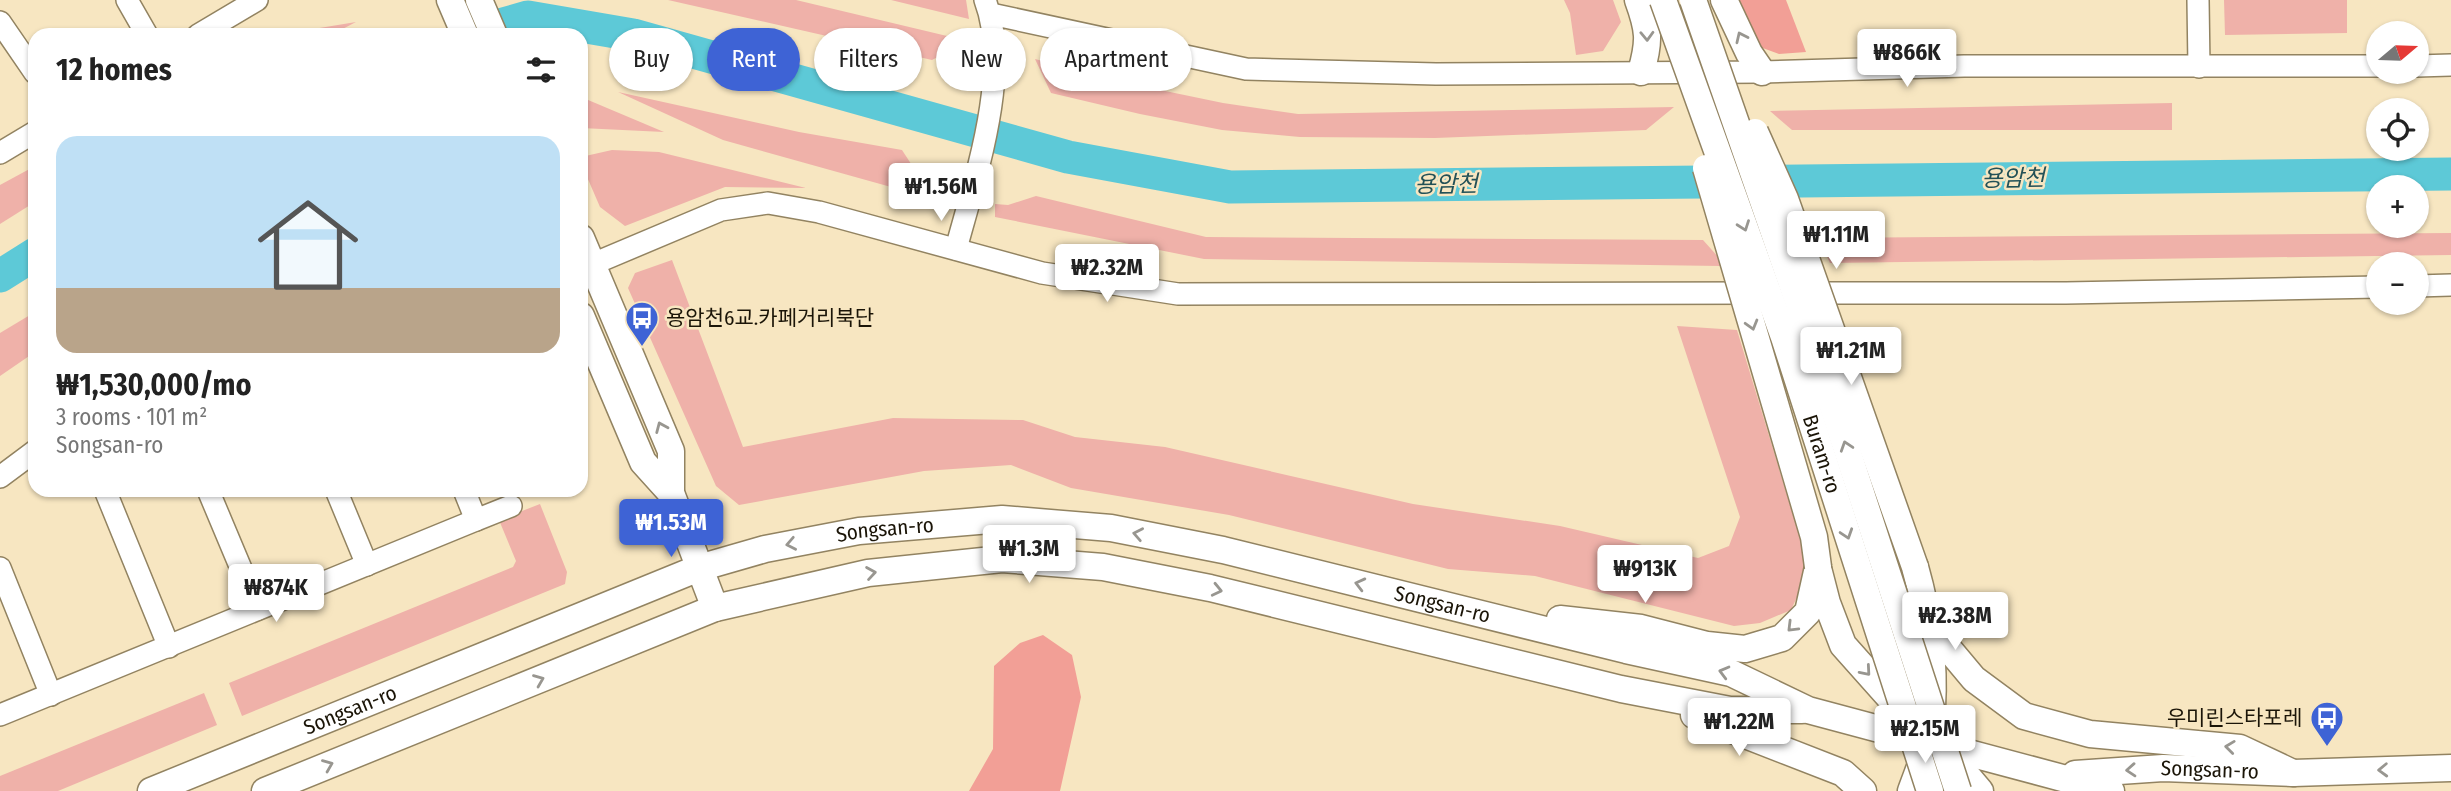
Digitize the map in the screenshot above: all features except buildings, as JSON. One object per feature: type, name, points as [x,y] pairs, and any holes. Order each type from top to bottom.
[{"type":"street","points":[[127,0],[142,28]]},
{"type":"street","points":[[210,28],[257,0]]},
{"type":"street","points":[[450,0],[462,28]]},
{"type":"street","points":[[479,0],[491,28]]},
{"type":"street","points":[[1637,0],[1648,27],[1647,51],[1641,72]]},
{"type":"street","points":[[1663,0],[1692,121],[1814,537],[1826,603],[1843,645],[1929,742],[1965,772],[1980,791]]},
{"type":"street","name":"Buram-ro","points":[[1663,0],[1784,337],[1930,791]]},
{"type":"street","points":[[1694,0],[1786,199],[1915,567],[1925,603],[1934,680],[1929,742],[1911,791]]},
{"type":"street","name":"Buram-ro","points":[[1694,0],[1807,327],[1958,791]]},
{"type":"street","points":[[1724,0],[1749,53],[1762,72]]},
{"type":"street","points":[[2198,0],[2199,67]]},
{"type":"street","points":[[956,249],[990,111],[996,48],[988,7],[1246,69],[1436,74],[1762,72],[1964,66],[2366,66]]},
{"type":"street","points":[[0,22],[28,63]]},
{"type":"street","points":[[2429,66],[2451,65]]},
{"type":"street","points":[[0,153],[28,136]]},
{"type":"street","points":[[588,267],[722,210],[768,203],[819,212],[1042,273],[1178,294],[2066,293],[2366,287]]},
{"type":"street","points":[[588,269],[671,451],[671,493],[715,608]]},
{"type":"street","points":[[2429,286],[2451,285]]},
{"type":"street","points":[[588,332],[643,462],[671,493]]},
{"type":"street","points":[[0,477],[28,456]]},
{"type":"street","points":[[108,497],[169,647]]},
{"type":"street","points":[[211,497],[258,610]]},
{"type":"street","points":[[339,497],[367,565]]},
{"type":"street","points":[[467,497],[476,520]]},
{"type":"street","points":[[0,715],[511,506]]},
{"type":"street","name":"Songsan-ro","points":[[151,791],[699,568],[765,549],[859,531],[1002,519],[1111,528],[1223,551],[1731,673],[1808,710],[2111,791]]},
{"type":"street","name":"Songsan-ro","points":[[265,791],[715,608],[868,573],[1002,559],[1103,567],[1210,588],[1621,690],[1730,710],[1808,710]]},
{"type":"street","points":[[1454,607],[1641,628],[1707,645],[1745,649],[1782,638],[1808,612],[1818,567]]},
{"type":"street","points":[[0,568],[51,695]]},
{"type":"street","points":[[1925,603],[1948,648],[1975,680],[2024,716],[2090,734],[2240,748],[2292,773]]},
{"type":"street","points":[[1637,691],[1843,773],[1863,791]]},
{"type":"street","name":"Songsan-ro","points":[[2053,775],[2163,768],[2292,773],[2451,768]]},
{"type":"shaded area","points":[[668,0],[796,0],[913,28],[814,28],[814,33]]},
{"type":"shaded area","points":[[891,0],[966,0],[969,19]]},
{"type":"shaded area","points":[[1564,0],[1613,0],[1621,22],[1603,51],[1576,55],[1570,13]]},
{"type":"shaded area","points":[[1734,0],[1786,0],[1806,52],[1779,54],[1760,47]]},
{"type":"shaded area","points":[[2224,0],[2347,0],[2347,33],[2225,35]]},
{"type":"shaded area","points":[[356,22],[344,28],[320,28]]},
{"type":"shaded area","points":[[922,30],[936,33],[936,58],[932,60],[922,58]]},
{"type":"shaded area","points":[[1050,91],[1165,91],[1298,114],[1674,107],[1646,130],[1435,138],[1300,137],[1222,130]]},
{"type":"shaded area","points":[[618,92],[799,132],[902,150],[934,199],[723,140]]},
{"type":"shaded area","points":[[588,100],[664,132],[588,128]]},
{"type":"shaded area","points":[[2172,103],[2172,130],[1792,130],[1770,111]]},
{"type":"shaded area","points":[[612,150],[659,152],[806,188],[725,187],[625,226],[600,207],[588,179],[588,155]]},
{"type":"shaded area","points":[[28,170],[28,206],[0,224],[0,185]]},
{"type":"shaded area","points":[[1036,196],[1206,237],[1703,240],[1720,259],[1721,266],[1204,259],[995,217],[995,204],[1008,205]]},
{"type":"shaded area","points":[[2429,233],[2451,233],[2451,255],[2429,255],[2429,252],[2366,252],[2366,256],[1830,263],[1818,238],[2366,234],[2366,238],[2429,238]]},
{"type":"shaded area","points":[[672,260],[743,447],[893,418],[1023,420],[1075,437],[1165,447],[1413,504],[1560,526],[1698,558],[1729,546],[1740,517],[1677,326],[1737,330],[1806,558],[1802,586],[1791,610],[1760,623],[1734,626],[1535,576],[1448,569],[1229,515],[1071,488],[1011,465],[924,471],[739,505],[716,486],[628,288],[635,273]]},
{"type":"shaded area","points":[[28,316],[28,357],[0,376],[0,333]]},
{"type":"shaded area","points":[[540,504],[567,572],[565,584],[242,716],[229,683],[513,567],[516,561],[499,520]]},
{"type":"shaded area","points":[[1043,635],[1072,655],[1081,697],[1060,791],[969,791],[993,749],[994,666],[1020,643]]},
{"type":"shaded area","points":[[204,693],[217,725],[58,791],[0,791],[0,776]]},
{"type":"waterway","name":"용암천","points":[[489,28],[528,17],[633,35],[1068,157],[1230,187],[2451,174]]},
{"type":"waterway","name":"용암천","points":[[0,276],[28,258]]},
{"type":"place","name":"용암천6교.카페거리북단","points":[[642,348]]},
{"type":"place","name":"우미린스타포레","points":[[2327,748]]}]
